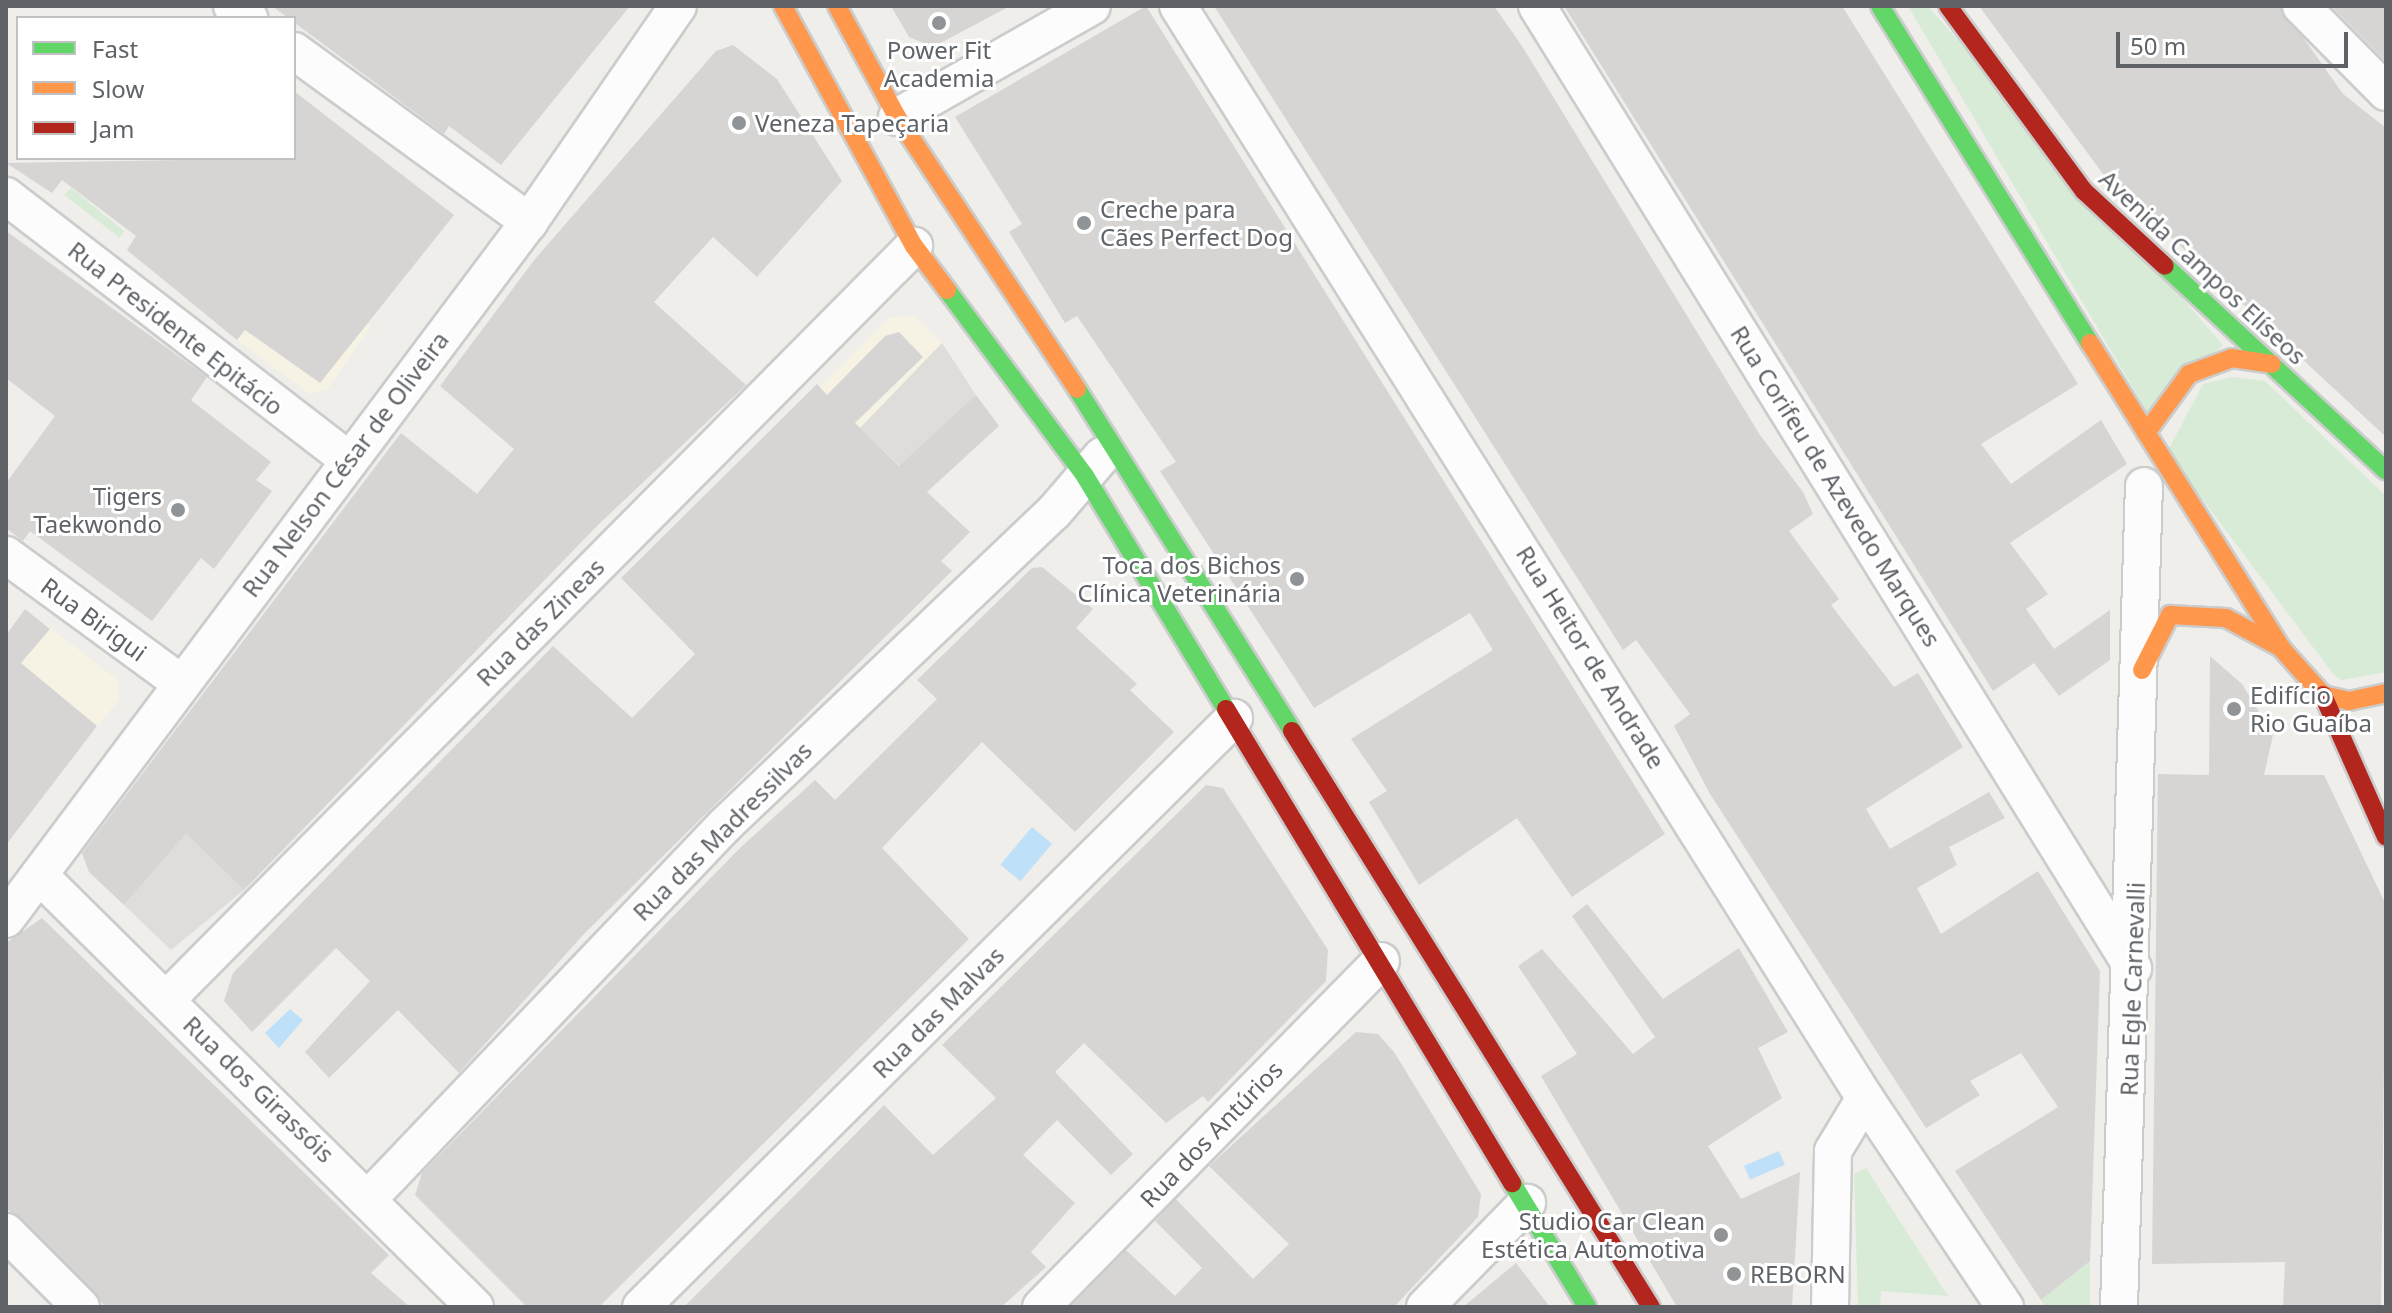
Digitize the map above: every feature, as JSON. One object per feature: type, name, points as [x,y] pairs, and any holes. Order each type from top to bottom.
[{"type":"main road","points":[[783,6],[914,246],[1085,476],[1381,961],[1587,1307]]},
{"type":"main road","points":[[837,6],[897,117],[1113,444],[1651,1307]]},
{"type":"main road","points":[[1880,6],[2281,648],[2323,695],[2386,837]]},
{"type":"main road","name":"Avenida Campos Elíseos","points":[[1948,6],[2084,191],[2386,471]]},
{"type":"main road","points":[[2146,433],[2189,374],[2232,358],[2272,364]]},
{"type":"main road","points":[[2142,670],[2170,615],[2226,618],[2281,648]]},
{"type":"main road","points":[[2323,695],[2349,701],[2386,693]]},
{"type":"street","name":"Rua Nelson César de Oliveira","points":[[6,918],[347,459],[529,222],[678,6]]},
{"type":"street","points":[[897,117],[1092,6]]},
{"type":"street","name":"Rua Heitor de Andrade","points":[[1178,6],[1865,1098],[2005,1307]]},
{"type":"street","name":"Rua Corifeu de Azevedo Marques","points":[[1537,6],[2133,968]]},
{"type":"street","points":[[2301,6],[2386,92]]},
{"type":"street","points":[[296,52],[529,222]]},
{"type":"street","name":"Rua Presidente Epitácio","points":[[6,196],[347,459]]},
{"type":"street","name":"Rua das Zineas","points":[[167,999],[914,246]]},
{"type":"street","name":"Rua das Madressilvas","points":[[370,1197],[725,825],[1085,476],[1113,444]]},
{"type":"street","name":"Rua Egle Carnevalli","points":[[2119,1307],[2133,968],[2144,486]]},
{"type":"street","name":"Rua Birigui","points":[[6,555],[181,683]]},
{"type":"street","name":"Rua das Malvas","points":[[641,1307],[1234,718]]},
{"type":"street","name":"Rua dos Girassóis","points":[[39,875],[370,1197],[475,1307]]},
{"type":"street","name":"Rua dos Antúrios","points":[[1041,1307],[1381,961]]},
{"type":"street","points":[[1830,1307],[1833,1151],[1865,1098]]},
{"type":"street","points":[[1425,1307],[1527,1203]]},
{"type":"street","points":[[6,1232],[81,1307]]},
{"type":"shaded area","points":[[290,268],[371,326],[327,390],[310,394],[237,340]]},
{"type":"shaded area","points":[[915,316],[942,343],[860,428],[820,387],[890,317]]},
{"type":"shaded area","points":[[942,343],[976,395],[901,467],[860,428]]},
{"type":"shaded area","points":[[25,609],[118,680],[119,700],[97,726],[6,654],[6,635]]},
{"type":"shaded area","points":[[186,834],[244,890],[171,950],[124,905]]},
{"type":"green space","points":[[1908,6],[1928,6],[2223,345],[2150,417]]},
{"type":"green space","points":[[71,188],[124,231],[120,238],[64,195]]},
{"type":"green space","points":[[2232,377],[2265,381],[2386,496],[2386,672],[2342,680],[2334,675],[2167,452],[2203,384]]},
{"type":"green space","points":[[1866,1168],[1948,1296],[1881,1291],[1880,1307],[1858,1307],[1854,1174]]},
{"type":"green space","points":[[2090,1261],[2090,1307],[2045,1307],[2041,1300]]},
{"type":"water","points":[[1032,827],[1052,844],[1020,881],[1001,865]]},
{"type":"water","points":[[290,1009],[303,1020],[279,1048],[265,1033]]},
{"type":"water","points":[[1779,1151],[1785,1165],[1750,1180],[1744,1166]]},
{"type":"building","points":[[272,6],[630,6],[501,165],[449,126],[444,134],[296,24],[296,16],[285,16]]},
{"type":"building","name":"Power Fit Academia","points":[[891,6],[1010,6],[933,47],[909,37]]},
{"type":"building","points":[[1146,6],[1665,834],[1572,897],[1517,818],[1419,885],[1369,802],[1387,791],[1351,739],[1493,650],[1470,613],[1314,708],[1160,471],[1176,462],[1077,316],[1065,323],[1009,232],[1022,224],[955,117]]},
{"type":"building","points":[[1214,6],[1494,6],[1522,46],[1760,435],[1803,492],[1813,514],[1789,531],[1839,599],[1831,605],[1894,687],[1918,673],[1963,747],[1866,809],[1890,849],[1989,792],[2005,818],[1949,847],[1957,865],[1917,888],[1941,934],[2038,871],[2100,971],[2090,1261],[2041,1300],[1955,1171],[2058,1107],[2021,1053],[1970,1081],[1980,1095],[1926,1128],[1710,794],[1674,726],[1690,714],[1636,640],[1623,650]]},
{"type":"building","points":[[1564,6],[1842,6],[2078,384],[1981,444],[2011,484],[2101,420],[2127,464],[2010,543],[2048,594],[2026,609],[2054,649],[2110,610],[2110,660],[2059,696],[2034,663],[1993,691]]},
{"type":"building","points":[[1979,6],[2281,6],[2343,94],[2386,128],[2386,437],[2103,174]]},
{"type":"building","points":[[2331,6],[2386,6],[2386,62]]},
{"type":"building","points":[[733,45],[777,79],[842,181],[757,277],[713,237],[654,302],[746,385],[598,525],[244,890],[186,834],[124,905],[89,872],[82,853],[401,433],[477,494],[514,449],[440,386],[535,259],[716,51]]},
{"type":"building","points":[[296,93],[454,215],[320,383],[245,330],[237,340],[127,250],[136,236],[62,180],[52,193],[6,163],[296,160]]},
{"type":"building","points":[[6,231],[207,377],[191,400],[271,462],[256,480],[272,491],[214,569],[201,558],[152,621],[30,531],[23,541],[6,528],[6,483],[55,416],[6,378]]},
{"type":"building","points":[[899,332],[923,357],[855,423],[899,466],[976,395],[999,426],[927,492],[970,532],[941,561],[952,571],[583,935],[459,1073],[398,1010],[329,1078],[305,1052],[370,981],[336,948],[252,1032],[224,1001],[233,973],[553,646],[632,718],[695,654],[621,578],[817,384],[827,395],[885,336]]},
{"type":"building","points":[[1042,567],[1093,609],[1076,628],[1137,684],[1130,690],[1174,732],[1075,832],[982,742],[882,848],[969,939],[599,1307],[527,1307],[415,1195],[422,1173],[741,847],[815,780],[835,800],[937,699],[917,680],[1032,568]]},
{"type":"building","points":[[25,609],[50,629],[21,663],[97,726],[6,845],[6,635]]},
{"type":"building","points":[[2210,656],[2242,684],[2273,735],[2264,775],[2324,775],[2386,905],[2381,1307],[2283,1307],[2285,1262],[2152,1264],[2158,774],[2209,775]]},
{"type":"building","points":[[1206,785],[1223,788],[1328,950],[1326,981],[1208,1102],[1203,1096],[1166,1123],[1084,1043],[1055,1072],[1133,1154],[1111,1175],[1057,1120],[1023,1155],[1075,1203],[1031,1252],[1046,1267],[1001,1307],[684,1307],[884,1105],[933,1155],[996,1098],[942,1045]]},
{"type":"building","points":[[1587,904],[1663,999],[1739,948],[1788,1032],[1758,1048],[1782,1098],[1708,1146],[1741,1199],[1800,1172],[1792,1307],[1677,1307],[1541,1076],[1577,1054],[1518,966],[1542,949],[1633,1054],[1655,1037],[1572,916]]},
{"type":"building","points":[[42,918],[389,1255],[371,1273],[410,1307],[106,1307],[6,1208],[6,943]]},
{"type":"building","points":[[1356,1032],[1378,1034],[1394,1052],[1481,1194],[1478,1217],[1394,1307],[1070,1307],[1126,1250],[1175,1296],[1202,1268],[1155,1221],[1176,1199],[1253,1279],[1289,1244],[1209,1166]]},
{"type":"building","points":[[1516,1263],[1550,1307],[1463,1307]]},
{"type":"traffic: fast","points":[[1880,6],[2090,343]]},
{"type":"traffic: fast","points":[[2165,266],[2386,471]]},
{"type":"traffic: fast","points":[[947,290],[1085,476],[1226,709]]},
{"type":"traffic: fast","points":[[1077,389],[1292,731]]},
{"type":"traffic: fast","points":[[1512,1183],[1587,1307]]},
{"type":"traffic: slow","points":[[783,6],[914,246],[947,290]]},
{"type":"traffic: slow","points":[[837,6],[897,117],[1077,389]]},
{"type":"traffic: slow","points":[[2090,343],[2281,648],[2323,695],[2349,701],[2386,693]]},
{"type":"traffic: slow","points":[[2146,433],[2189,374],[2232,358],[2272,364]]},
{"type":"traffic: slow","points":[[2142,670],[2170,615],[2226,618],[2278,646]]},
{"type":"traffic: jam","points":[[1948,6],[2084,191],[2165,266]]},
{"type":"traffic: jam","points":[[2323,695],[2386,837]]},
{"type":"traffic: jam","points":[[1226,709],[1512,1183]]},
{"type":"traffic: jam","points":[[1292,731],[1651,1307]]},
{"type":"place","name":"Power Fit Academia","points":[[939,23]]},
{"type":"place","name":"Veneza Tapeçaria","points":[[739,123]]},
{"type":"place","name":"Creche para Cães Perfect Dog","points":[[1084,223]]},
{"type":"place","name":"Tigers Taekwondo","points":[[178,510]]},
{"type":"place","name":"Toca dos Bichos Clínica Veterinária","points":[[1297,579]]},
{"type":"place","name":"Edifício Rio Guaíba","points":[[2234,709]]},
{"type":"place","name":"Studio Car Clean Estética Automotiva","points":[[1721,1235]]},
{"type":"place","name":"REBORN","points":[[1734,1274]]}]
